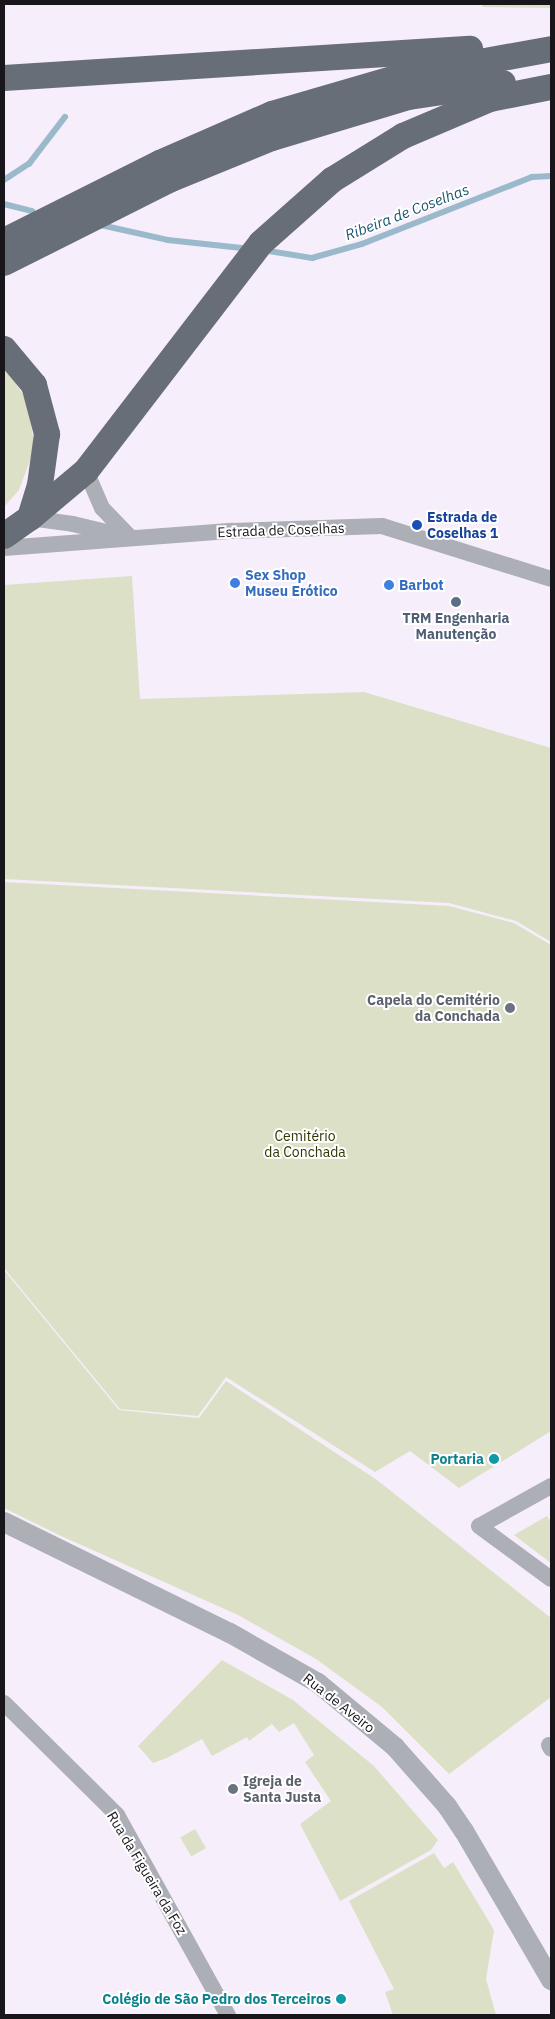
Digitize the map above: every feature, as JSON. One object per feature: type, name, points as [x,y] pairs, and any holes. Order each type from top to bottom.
[{"type":"highway","points":[[4,78],[551,44]]},
{"type":"highway","points":[[4,241],[160,163],[272,114],[403,76],[551,49]]},
{"type":"highway","points":[[4,264],[169,180],[272,138],[409,97],[551,78]]},
{"type":"highway","points":[[4,536],[30,518],[86,471],[261,243],[332,180],[404,136],[490,99],[551,87]]},
{"type":"highway","points":[[4,349],[34,386],[47,434],[40,485],[30,518]]},
{"type":"street","points":[[86,471],[102,508],[130,537]]},
{"type":"street","points":[[30,518],[73,524],[130,537]]},
{"type":"street","name":"Estrada de Coselhas","points":[[4,548],[130,537],[382,526],[551,578]]},
{"type":"street","points":[[551,1486],[479,1526],[551,1579]]},
{"type":"street","name":"Rua de Aveiro","points":[[4,1522],[230,1633],[318,1683],[381,1735],[395,1747],[451,1812],[551,1980]]},
{"type":"street","name":"Rua da Figueira da Foz","points":[[4,1703],[116,1815],[228,2015]]},
{"type":"green space","points":[[483,4],[551,4],[551,8],[482,7]]},
{"type":"green space","points":[[4,366],[26,399],[35,447],[19,490],[4,507]]},
{"type":"green space","points":[[132,576],[140,699],[364,692],[551,748],[551,942],[516,921],[449,903],[4,879],[4,585]]},
{"type":"green space","name":"Cemitério da Conchada","points":[[4,882],[449,906],[514,923],[551,945],[551,1431],[459,1488],[410,1451],[375,1472],[226,1377],[198,1416],[120,1409],[4,1268]]},
{"type":"green space","points":[[4,1270],[119,1410],[199,1418],[226,1381],[377,1480],[551,1618],[551,1697],[449,1774],[382,1707],[316,1659],[238,1615],[59,1535],[4,1508]]},
{"type":"green space","points":[[547,1516],[551,1522],[551,1563],[514,1535]]},
{"type":"green space","points":[[222,1660],[293,1700],[374,1766],[438,1840],[431,1850],[340,1901],[300,1824],[331,1801],[305,1762],[314,1755],[294,1723],[279,1732],[272,1724],[249,1741],[247,1737],[212,1756],[202,1739],[167,1758],[153,1763],[138,1746]]},
{"type":"green space","points":[[195,1829],[206,1848],[191,1857],[180,1838]]},
{"type":"green space","points":[[434,1853],[444,1868],[453,1862],[494,1930],[486,1979],[496,2015],[393,2015],[385,1992],[394,1989],[349,1901]]},
{"type":"waterway","points":[[4,180],[29,164],[65,117]]},
{"type":"waterway","name":"Ribeira de Coselhas","points":[[269,251],[312,258],[362,244],[532,177],[551,176]]},
{"type":"waterway","points":[[4,204],[32,211]]},
{"type":"waterway","points":[[101,225],[168,240],[242,248]]},
{"type":"place","name":"Estrada de Coselhas 1","points":[[417,525]]},
{"type":"place","name":"Sex Shop Museu Erótico","points":[[235,583]]},
{"type":"place","name":"Barbot","points":[[389,585]]},
{"type":"place","name":"TRM Engenharia Manutenção","points":[[456,602]]},
{"type":"place","name":"Capela do Cemitério da Conchada","points":[[510,1008]]},
{"type":"place","name":"Portaria","points":[[494,1459]]},
{"type":"place","name":"Igreja de Santa Justa","points":[[233,1789]]},
{"type":"place","name":"Colégio de São Pedro dos Terceiros","points":[[341,1999]]}]
